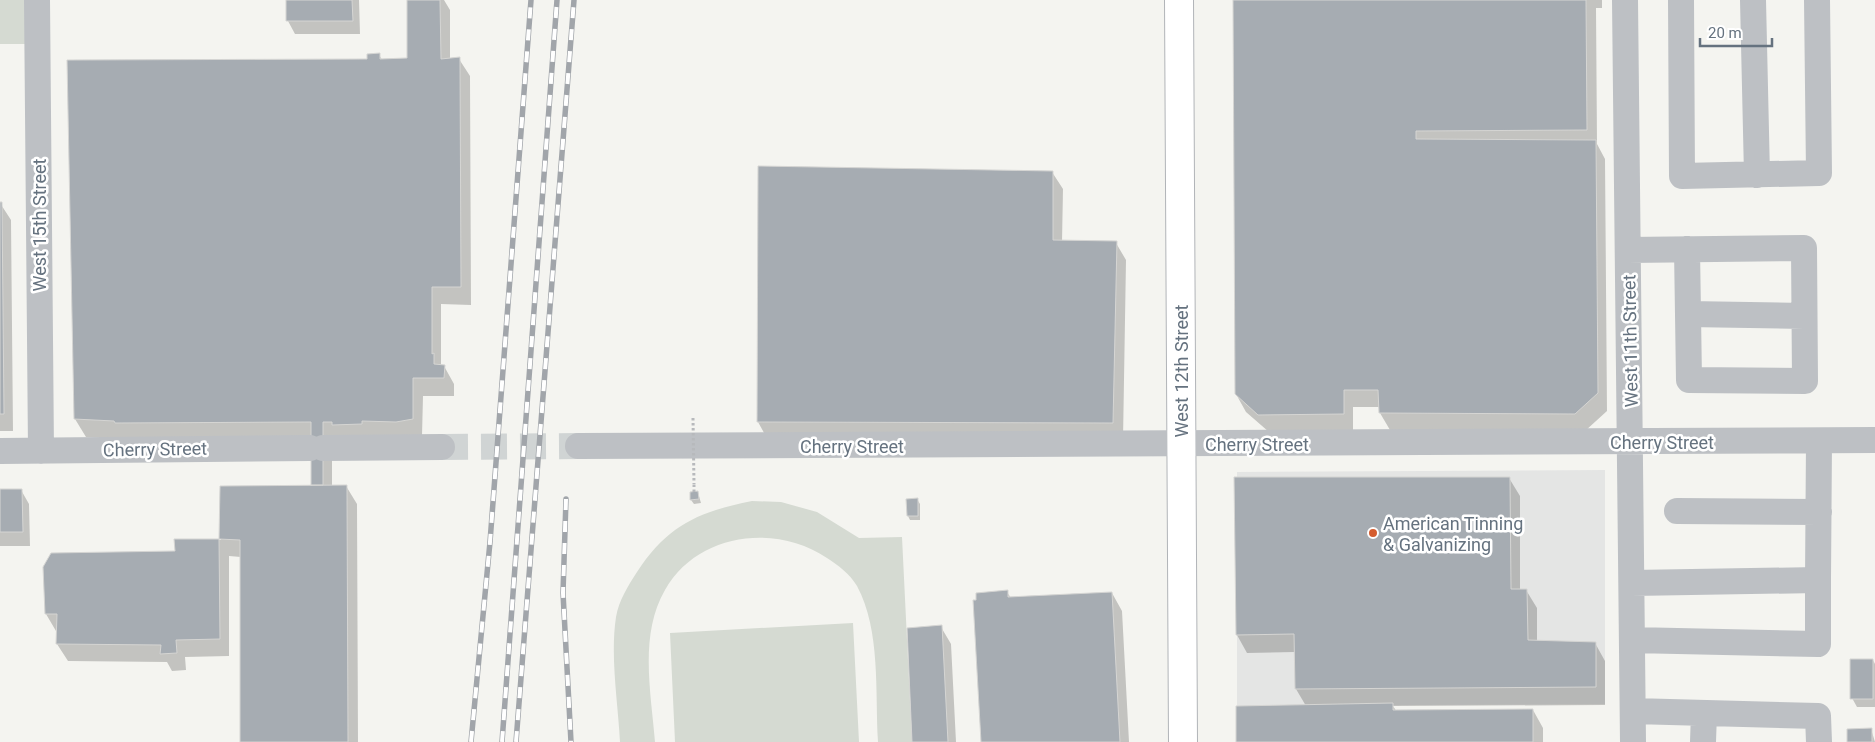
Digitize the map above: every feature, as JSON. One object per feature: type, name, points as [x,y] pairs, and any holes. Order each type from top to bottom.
[{"type":"main road","name":"West 12th Street","points":[[1178,0],[1183,742]]},
{"type":"street","name":"West 15th Street","points":[[37,0],[41,450]]},
{"type":"street","name":"West 11th Street","points":[[1625,0],[1633,742]]},
{"type":"street","points":[[1681,0],[1682,176],[1819,173],[1817,0]]},
{"type":"street","points":[[1753,0],[1757,175]]},
{"type":"street","points":[[1628,250],[1687,249],[1804,248],[1805,382],[1689,380],[1687,249]]},
{"type":"street","points":[[1688,314],[1804,316]]},
{"type":"street","name":"Cherry Street","points":[[578,446],[1631,443],[1875,440]]},
{"type":"street","points":[[1632,640],[1818,644],[1819,441]]},
{"type":"street","name":"Cherry Street","points":[[0,451],[442,447]]},
{"type":"street","points":[[1677,511],[1819,512]]},
{"type":"street","points":[[1632,583],[1818,580]]},
{"type":"street","points":[[1633,710],[1818,716],[1818,742]]},
{"type":"street","points":[[1703,742],[1704,713]]},
{"type":"path","points":[[693,418],[694,492]]},
{"type":"shaded area","points":[[0,0],[37,0],[37,44],[0,44]]},
{"type":"shaded area","name":"American Tinning & Galvanizing","points":[[1605,470],[1605,704],[1237,706],[1237,472]]},
{"type":"shaded area","points":[[752,501],[781,502],[817,512],[859,538],[902,537],[912,742],[878,742],[873,642],[865,604],[857,586],[835,564],[807,547],[785,540],[762,538],[739,540],[717,546],[697,556],[679,571],[665,590],[657,607],[649,645],[655,742],[620,742],[614,664],[614,632],[617,611],[627,588],[649,556],[673,532],[700,516]]},
{"type":"shaded area","points":[[853,623],[859,742],[675,742],[670,633]]},
{"type":"building","points":[[286,0],[352,0],[353,21],[286,21]]},
{"type":"building","points":[[407,0],[440,0],[441,59],[460,57],[461,287],[432,287],[432,354],[434,353],[434,364],[445,365],[444,378],[413,378],[413,419],[396,422],[362,421],[362,424],[332,425],[332,422],[323,422],[323,485],[311,485],[311,422],[115,423],[114,421],[74,419],[67,60],[367,59],[367,54],[380,53],[380,59],[407,58]]},
{"type":"building","points":[[1233,0],[1586,0],[1587,130],[1416,131],[1416,139],[1596,140],[1598,393],[1575,414],[1379,413],[1378,390],[1344,390],[1344,414],[1258,415],[1235,394]]},
{"type":"building","points":[[758,166],[1053,171],[1053,240],[1117,241],[1113,423],[757,422]]},
{"type":"building","points":[[0,202],[2,202],[4,414],[0,414]]},
{"type":"building","name":"American Tinning & Galvanizing","points":[[1234,477],[1510,477],[1511,589],[1527,589],[1528,640],[1596,642],[1596,687],[1295,689],[1294,634],[1236,635]]},
{"type":"building","points":[[347,485],[348,742],[240,742],[240,540],[219,539],[220,486]]},
{"type":"building","points":[[0,489],[22,489],[23,532],[0,532]]},
{"type":"building","points":[[698,491],[699,499],[690,500],[690,492]]},
{"type":"building","points":[[918,498],[918,516],[907,516],[906,499]]},
{"type":"building","points":[[174,539],[219,539],[220,639],[176,640],[177,653],[160,654],[161,645],[56,644],[57,614],[45,614],[43,567],[51,553],[175,551]]},
{"type":"building","points":[[1008,590],[1008,597],[1112,592],[1120,742],[981,742],[973,600],[976,600],[976,593]]},
{"type":"building","points":[[942,625],[948,742],[912,742],[907,628]]},
{"type":"building","points":[[1850,659],[1873,659],[1873,699],[1850,699]]},
{"type":"building","points":[[1393,703],[1393,710],[1533,709],[1533,742],[1236,742],[1236,706]]},
{"type":"building","points":[[1872,728],[1872,742],[1847,742],[1847,729]]},
{"type":"tunnel","points":[[442,447],[578,446]]},
{"type":"railway","points":[[471,742],[490,542],[531,0]]},
{"type":"railway","points":[[502,742],[557,0]]},
{"type":"railway","points":[[516,742],[574,0]]},
{"type":"railway","points":[[566,499],[563,593],[571,742]]},
{"type":"place","name":"American Tinning & Galvanizing","points":[[1373,533]]}]
